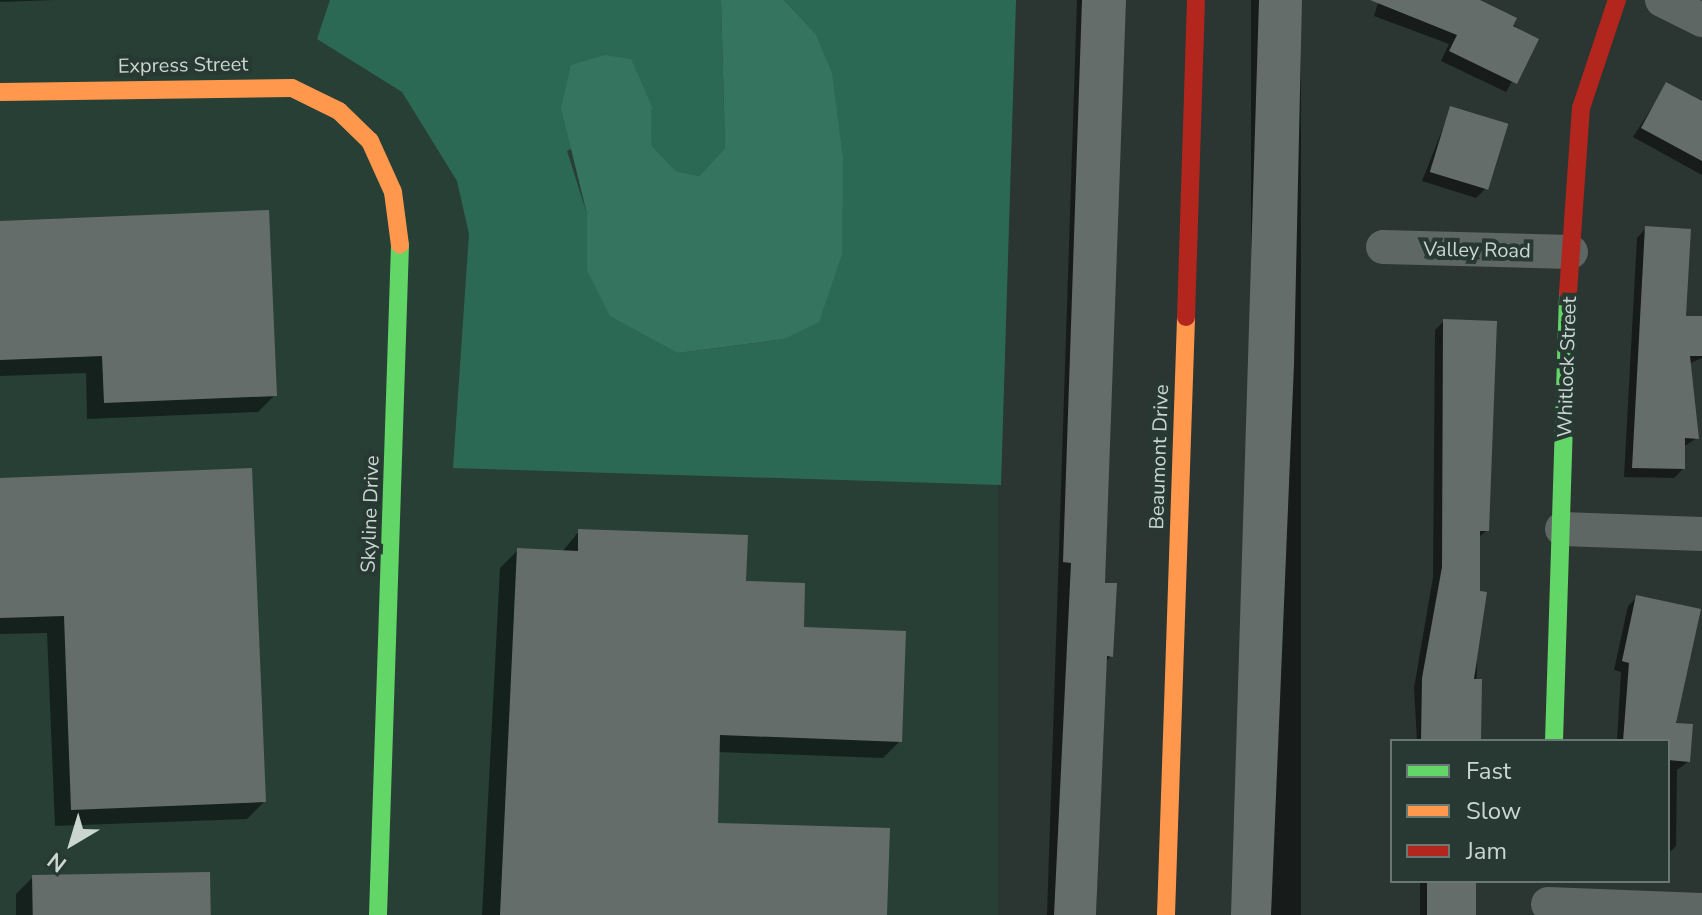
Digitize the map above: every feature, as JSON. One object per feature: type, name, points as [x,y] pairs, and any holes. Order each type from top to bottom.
[{"type":"street","name":"Beaumont Drive","points":[[1166,915],[1196,0]]},
{"type":"street","name":"Whitlock Street","points":[[1554,739],[1571,252],[1581,108],[1617,0]]},
{"type":"street","points":[[1662,0],[1702,20]]},
{"type":"street","name":"Express Street","points":[[0,92],[253,84],[292,88],[356,125]]},
{"type":"street","name":"Skyline Drive","points":[[356,125],[393,192],[401,256],[378,915]]},
{"type":"street","name":"Valley Road","points":[[1383,247],[1571,252]]},
{"type":"street","points":[[1562,529],[1702,534]]},
{"type":"street","points":[[1549,900],[1702,910]]},
{"type":"shaded area","points":[[0,0],[998,0],[998,915],[0,915]]},
{"type":"shaded area","points":[[330,0],[721,0],[725,148],[699,176],[676,171],[650,144],[652,107],[567,151],[587,214],[588,270],[678,353],[784,339],[815,33],[784,0],[1016,0],[1001,485],[453,468],[469,234],[457,181],[402,92],[317,39]]},
{"type":"shaded area","points":[[721,0],[784,0],[815,33],[832,73],[843,159],[842,254],[819,322],[784,339],[678,353],[610,316],[587,270],[587,214],[561,108],[571,65],[605,55],[631,59],[652,107],[651,145],[676,171],[699,176],[725,148]]},
{"type":"building","points":[[1082,0],[1126,0],[1105,583],[1117,583],[1113,657],[1107,656],[1096,915],[1054,915],[1071,563],[1063,562]]},
{"type":"building","points":[[1259,0],[1302,0],[1294,364],[1271,915],[1231,915]]},
{"type":"building","points":[[1370,0],[1480,0],[1517,18],[1513,26],[1539,39],[1517,84],[1449,51],[1457,35]]},
{"type":"building","points":[[1666,82],[1702,101],[1702,161],[1641,128]]},
{"type":"building","points":[[1450,106],[1508,124],[1488,190],[1430,172]]},
{"type":"building","points":[[269,210],[277,396],[104,403],[102,356],[0,360],[0,221]]},
{"type":"building","points":[[1645,226],[1691,229],[1686,316],[1702,316],[1702,356],[1690,356],[1699,439],[1685,438],[1685,469],[1632,468]]},
{"type":"building","points":[[1443,319],[1497,321],[1489,531],[1480,531],[1480,591],[1487,592],[1474,679],[1482,679],[1481,739],[1421,739],[1422,678],[1442,567]]},
{"type":"building","points":[[252,468],[266,802],[71,810],[64,616],[0,618],[0,478]]},
{"type":"building","points":[[578,529],[748,535],[746,581],[805,583],[804,627],[906,631],[902,742],[720,735],[718,823],[890,828],[887,915],[500,915],[517,548],[578,551]]},
{"type":"building","points":[[1636,595],[1701,609],[1676,723],[1693,724],[1690,762],[1670,760],[1670,739],[1623,739],[1629,663],[1622,661]]},
{"type":"building","points":[[210,872],[211,915],[33,915],[32,875]]},
{"type":"building","points":[[1427,883],[1476,883],[1476,915],[1427,915]]},
{"type":"traffic: fast","points":[[378,915],[400,245]]},
{"type":"traffic: fast","points":[[1554,739],[1568,293]]},
{"type":"traffic: slow","points":[[0,92],[292,88],[339,111],[370,141],[393,192],[400,245]]},
{"type":"traffic: slow","points":[[1166,915],[1186,317]]},
{"type":"traffic: jam","points":[[1186,317],[1196,0]]},
{"type":"traffic: jam","points":[[1568,293],[1581,108],[1617,0]]}]
